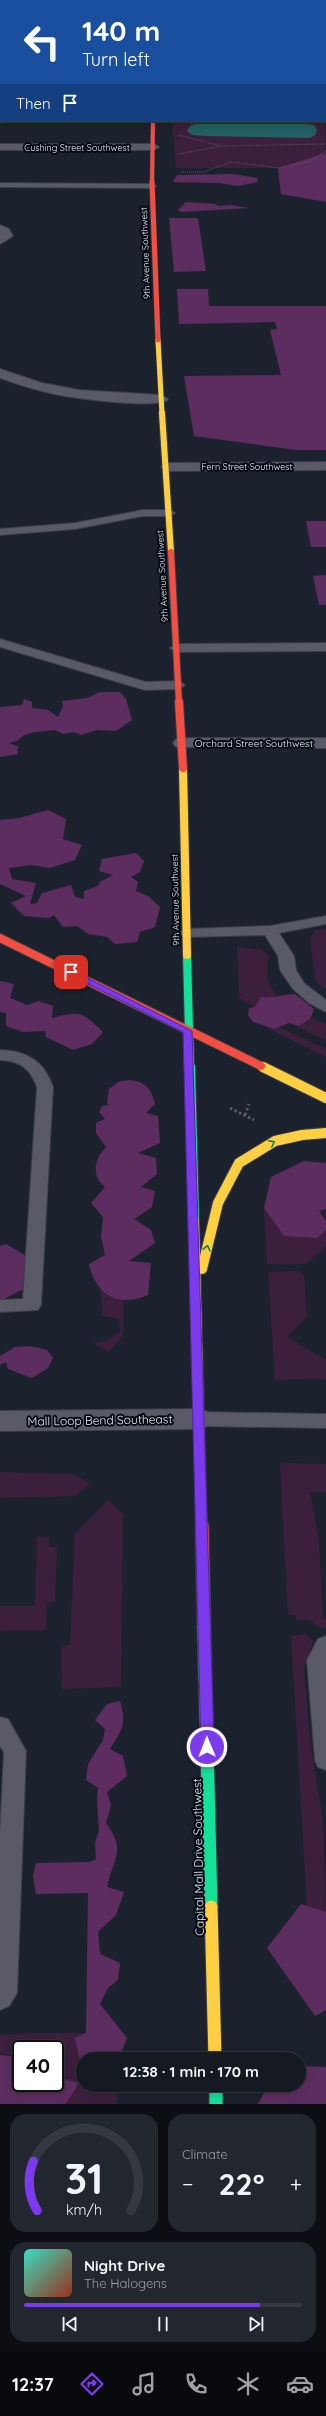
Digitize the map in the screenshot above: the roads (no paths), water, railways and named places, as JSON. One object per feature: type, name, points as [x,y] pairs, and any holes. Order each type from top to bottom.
[{"type":"street","name":"9th Avenue Southwest","points":[[153,122],[154,147],[152,186],[161,399],[168,467],[169,513],[182,743],[188,1031]]},
{"type":"street","name":"Cushing Street Southwest","points":[[0,147],[154,147]]},
{"type":"street","points":[[0,229],[5,231],[7,236],[0,240]]},
{"type":"street","points":[[0,373],[28,384],[62,392],[100,397],[161,399]]},
{"type":"street","name":"Fern Street Southwest","points":[[168,467],[326,466]]},
{"type":"street","name":"Orchard Street Southwest","points":[[182,743],[326,743]]},
{"type":"street","points":[[0,938],[326,1098]]},
{"type":"street","name":"Capital Mall Drive Southwest","points":[[188,1031],[215,2052]]},
{"type":"street","points":[[195,1299],[218,1203],[239,1163],[275,1141],[302,1134],[326,1133]]},
{"type":"street","name":"Mall Loop Bend Southeast","points":[[0,1421],[199,1419]]},
{"type":"street","points":[[216,2092],[216,2104]]},
{"type":"lane","points":[[0,185],[152,186]]},
{"type":"lane","points":[[0,532],[75,526],[143,513],[169,513]]},
{"type":"lane","points":[[0,643],[145,686],[179,685]]},
{"type":"lane","points":[[176,648],[326,646]]},
{"type":"lane","points":[[186,933],[270,930],[326,920]]},
{"type":"lane","points":[[270,930],[286,956],[288,970],[298,986],[314,1000],[326,1007]]},
{"type":"lane","points":[[0,1055],[25,1059],[40,1070],[45,1087],[32,1305],[0,1306]]},
{"type":"lane","points":[[199,1419],[326,1421]]},
{"type":"lane","points":[[326,1645],[318,1660],[326,1760]]},
{"type":"lane","points":[[0,1726],[16,1751],[5,1993],[0,1998]]}]
